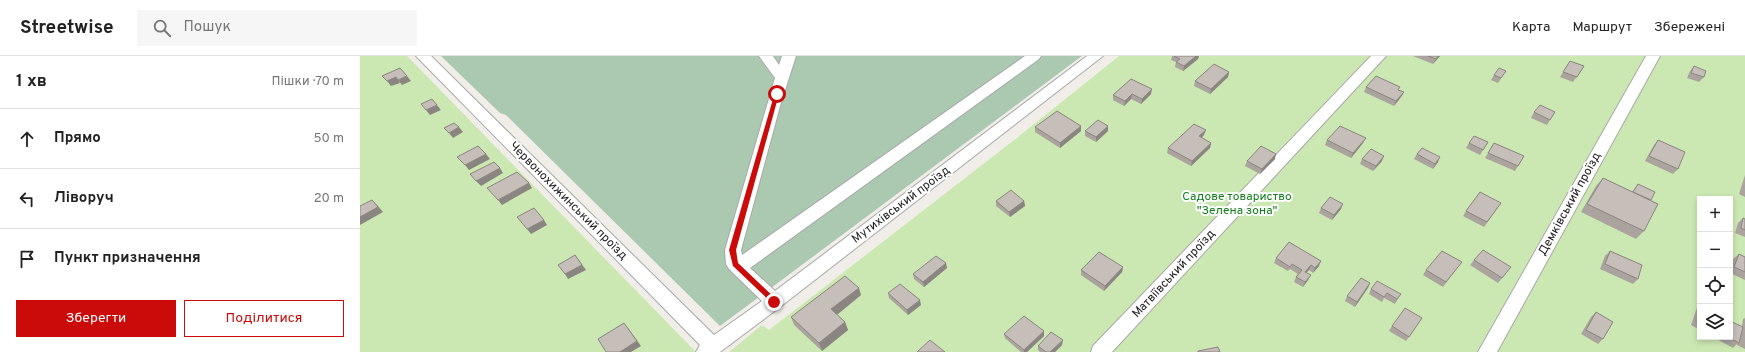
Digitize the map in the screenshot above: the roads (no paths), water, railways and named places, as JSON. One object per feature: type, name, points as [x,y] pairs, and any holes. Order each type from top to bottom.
[{"type":"lane","name":"Червонохижинський проїзд","points":[[424,56],[709,349]]},
{"type":"lane","points":[[766,56],[782,78]]},
{"type":"lane","points":[[774,302],[735,264],[733,257],[734,246],[789,56]]},
{"type":"lane","points":[[738,267],[1034,56]]},
{"type":"lane","name":"Мутихівський проїзд","points":[[709,349],[774,302],[1096,56]]},
{"type":"lane","name":"Матвіївський проїзд","points":[[1100,352],[1379,56]]},
{"type":"lane","name":"Демківський проїзд","points":[[1486,352],[1653,56]]},
{"type":"park label","name":"Садове товариство \"Зелена зона\"","points":[[1237,204]]}]
